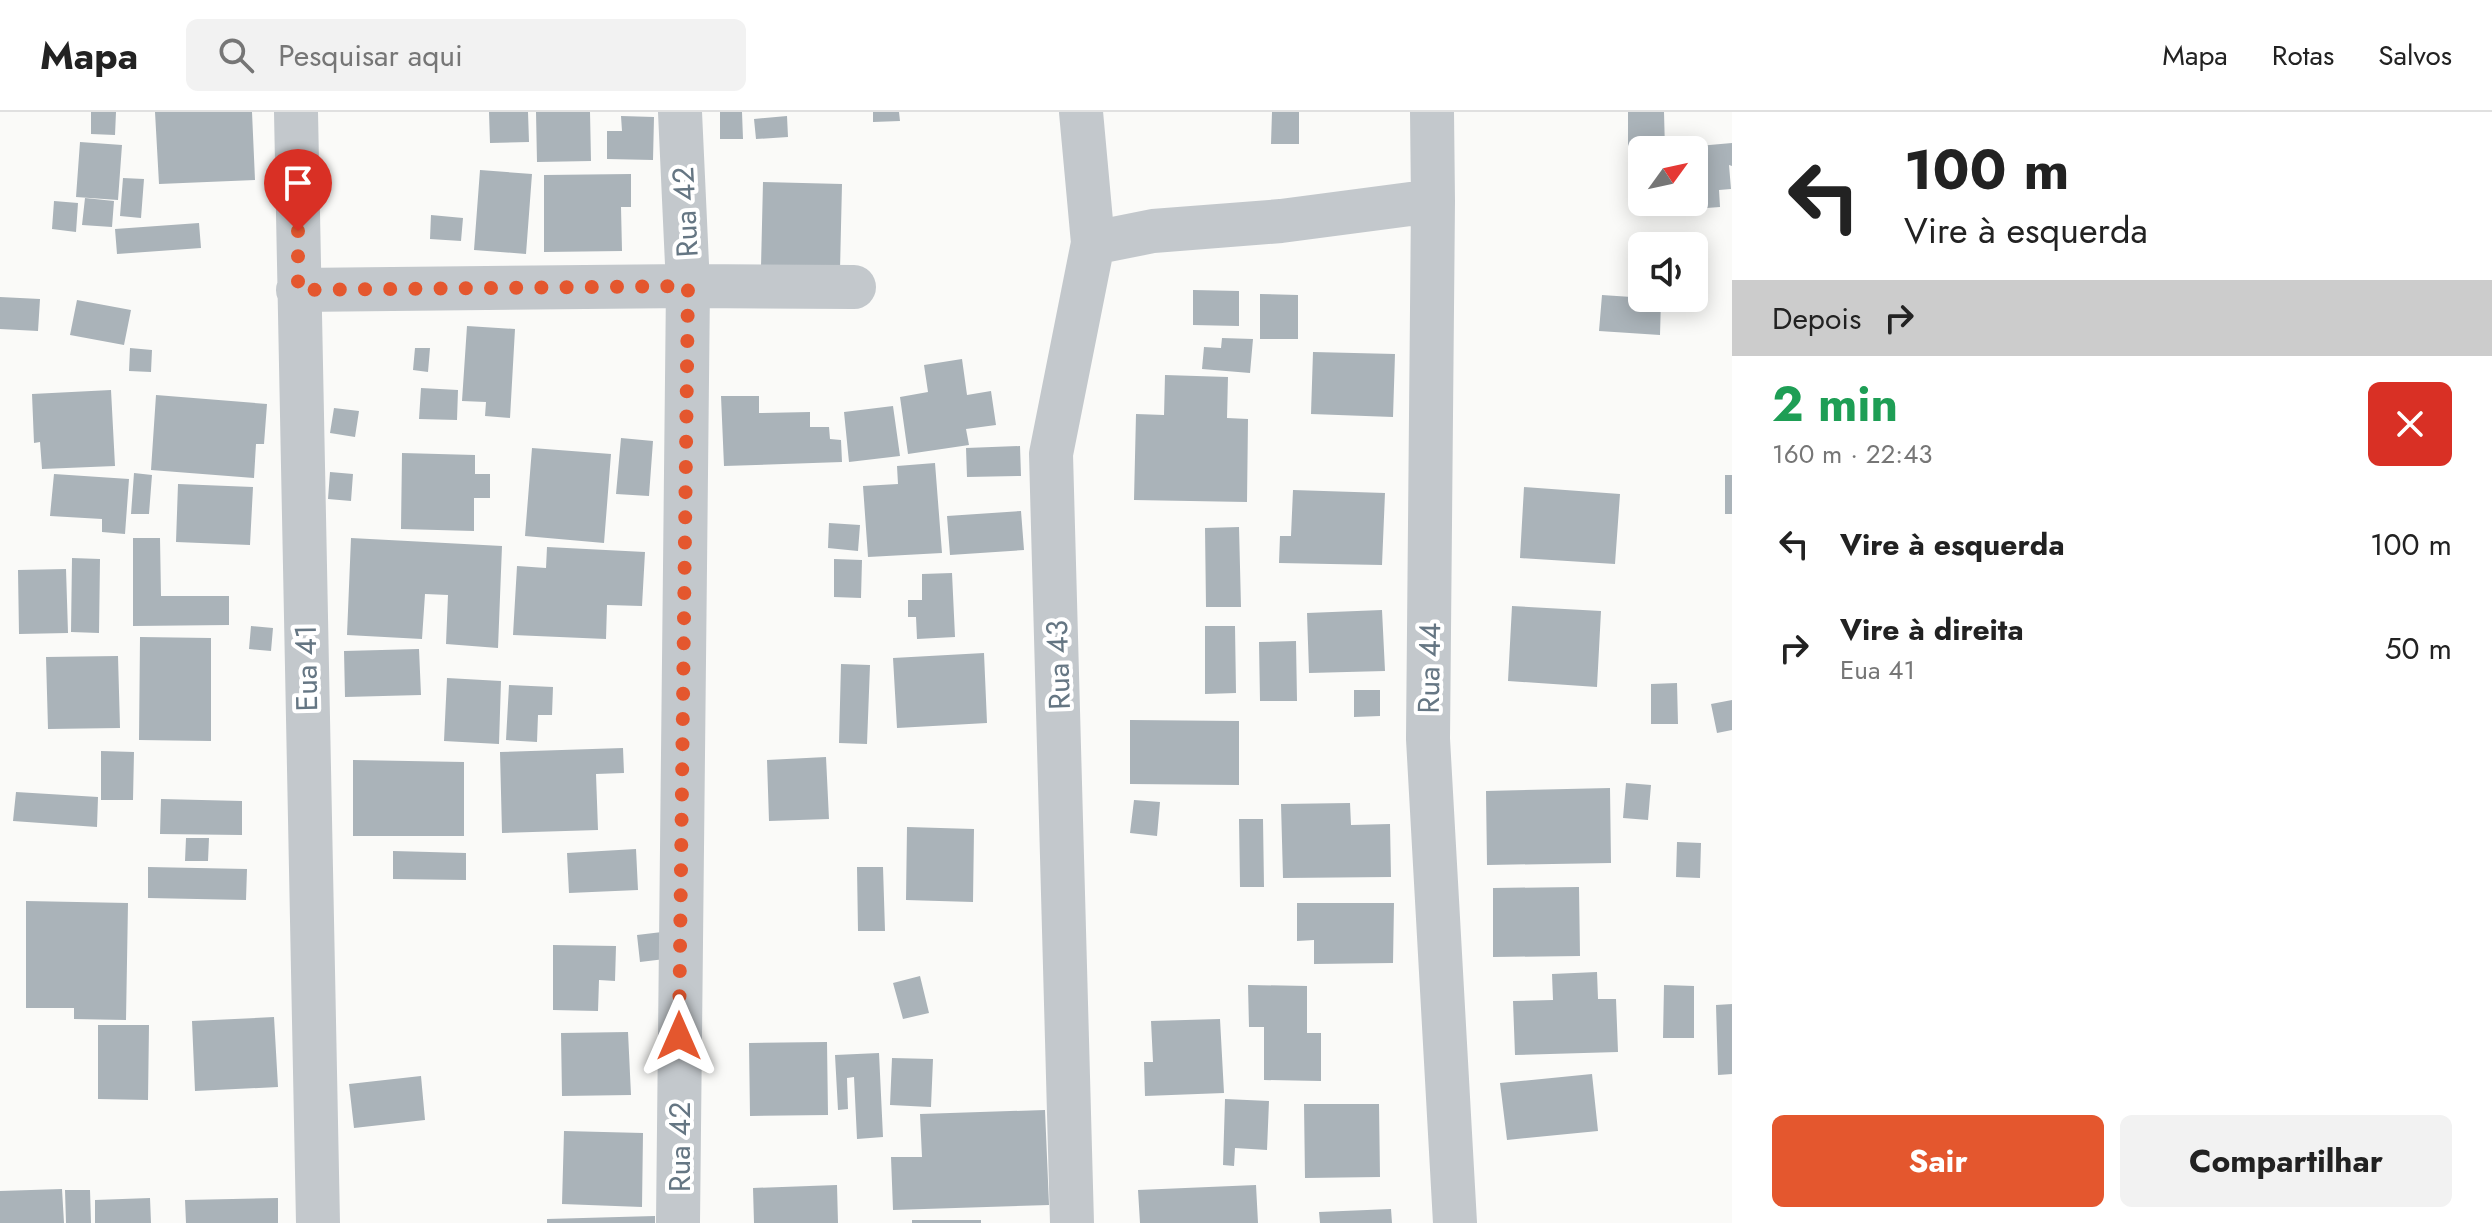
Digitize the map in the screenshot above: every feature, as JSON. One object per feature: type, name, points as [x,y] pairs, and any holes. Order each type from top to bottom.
[{"type":"street","name":"Eua 41","points":[[296,112],[318,1223]]},
{"type":"street","name":"Rua 42","points":[[678,1223],[688,286],[680,112]]},
{"type":"street","name":"Rua 43","points":[[1072,1223],[1051,454],[1093,243],[1081,112]]},
{"type":"street","name":"Rua 44","points":[[1432,112],[1428,739],[1455,1223]]},
{"type":"street","points":[[1093,243],[1153,231],[1281,221],[1433,201]]},
{"type":"street","points":[[298,290],[854,287]]},
{"type":"building","points":[[91,112],[116,112],[115,135],[91,134]]},
{"type":"building","points":[[155,112],[252,112],[255,180],[159,184]]},
{"type":"building","points":[[489,112],[528,112],[529,142],[490,143]]},
{"type":"building","points":[[536,112],[590,112],[591,161],[537,162]]},
{"type":"building","points":[[720,112],[742,112],[743,139],[720,139]]},
{"type":"building","points":[[873,112],[899,112],[900,121],[873,122]]},
{"type":"building","points":[[1272,112],[1299,112],[1299,144],[1271,144]]},
{"type":"building","points":[[1628,112],[1664,112],[1665,136],[1628,136]]},
{"type":"building","points":[[621,116],[654,117],[653,160],[607,159],[607,131],[622,131]]},
{"type":"building","points":[[787,116],[788,137],[756,139],[754,119]]},
{"type":"building","points":[[80,142],[122,145],[118,200],[76,197]]},
{"type":"building","points":[[1732,143],[1732,166],[1729,165],[1731,189],[1719,190],[1720,207],[1708,208],[1708,145]]},
{"type":"building","points":[[480,170],[532,174],[526,254],[474,250]]},
{"type":"building","points":[[631,174],[631,207],[621,207],[622,251],[544,252],[544,175]]},
{"type":"building","points":[[123,178],[144,179],[141,218],[120,216]]},
{"type":"building","points":[[763,182],[842,184],[840,270],[761,267]]},
{"type":"building","points":[[85,198],[114,201],[112,227],[82,225]]},
{"type":"building","points":[[54,201],[78,203],[76,232],[52,229]]},
{"type":"building","points":[[431,215],[463,218],[461,241],[430,239]]},
{"type":"building","points":[[199,223],[201,248],[117,254],[115,229]]},
{"type":"building","points":[[1193,290],[1239,291],[1239,326],[1193,325]]},
{"type":"building","points":[[1260,294],[1298,295],[1298,339],[1260,339]]},
{"type":"building","points":[[1602,295],[1628,297],[1628,312],[1661,312],[1660,335],[1599,331]]},
{"type":"building","points":[[0,297],[40,299],[38,331],[0,329]]},
{"type":"building","points":[[77,300],[131,310],[124,345],[70,335]]},
{"type":"building","points":[[467,326],[515,329],[510,418],[485,416],[486,402],[462,401]]},
{"type":"building","points":[[1222,338],[1253,339],[1250,373],[1202,369],[1204,347],[1221,348]]},
{"type":"building","points":[[130,348],[152,350],[151,372],[129,371]]},
{"type":"building","points":[[415,348],[430,348],[428,372],[413,370]]},
{"type":"building","points":[[1313,352],[1395,354],[1393,417],[1311,414]]},
{"type":"building","points":[[962,359],[967,395],[991,391],[996,425],[966,429],[969,445],[908,454],[900,397],[928,392],[924,365]]},
{"type":"building","points":[[1165,375],[1228,377],[1227,418],[1248,419],[1247,502],[1134,500],[1136,414],[1164,415]]},
{"type":"building","points":[[421,388],[458,390],[457,420],[419,419]]},
{"type":"building","points":[[111,390],[115,466],[42,469],[40,442],[34,443],[32,394]]},
{"type":"building","points":[[156,395],[267,404],[264,444],[256,444],[254,478],[151,470]]},
{"type":"building","points":[[721,396],[759,396],[759,413],[810,412],[810,427],[829,427],[830,439],[841,440],[842,462],[724,466]]},
{"type":"building","points":[[893,406],[900,456],[849,462],[844,412]]},
{"type":"building","points":[[334,408],[359,411],[355,437],[330,433]]},
{"type":"building","points":[[621,438],[653,441],[649,496],[616,494]]},
{"type":"building","points":[[1020,446],[1021,476],[967,477],[966,448]]},
{"type":"building","points":[[532,448],[611,454],[604,543],[525,536]]},
{"type":"building","points":[[402,453],[475,455],[475,474],[490,474],[490,498],[474,498],[474,531],[401,529]]},
{"type":"building","points":[[935,463],[942,553],[868,557],[863,486],[898,484],[897,466]]},
{"type":"building","points":[[330,472],[353,474],[351,501],[328,499]]},
{"type":"building","points":[[134,473],[152,475],[149,514],[131,514]]},
{"type":"building","points":[[54,474],[129,479],[125,534],[102,532],[102,519],[50,516]]},
{"type":"building","points":[[1725,475],[1732,475],[1732,514],[1725,514]]},
{"type":"building","points":[[178,484],[253,487],[250,545],[176,542]]},
{"type":"building","points":[[1524,487],[1620,494],[1615,564],[1520,558]]},
{"type":"building","points":[[1293,490],[1385,493],[1382,565],[1279,563],[1280,536],[1291,536]]},
{"type":"building","points":[[1021,511],[1024,550],[950,555],[947,516]]},
{"type":"building","points":[[829,523],[860,525],[858,551],[828,548]]},
{"type":"building","points":[[1239,527],[1241,607],[1206,607],[1205,528]]},
{"type":"building","points":[[133,538],[160,538],[161,596],[229,596],[229,625],[133,626]]},
{"type":"building","points":[[351,538],[502,546],[498,648],[446,644],[448,595],[425,594],[422,639],[347,635]]},
{"type":"building","points":[[547,547],[645,552],[642,606],[607,605],[606,639],[513,635],[517,566],[546,568]]},
{"type":"building","points":[[72,558],[100,559],[99,633],[71,632]]},
{"type":"building","points":[[834,559],[862,560],[861,598],[834,597]]},
{"type":"building","points":[[66,569],[68,633],[19,634],[18,570]]},
{"type":"building","points":[[952,573],[955,637],[917,639],[916,617],[908,617],[908,600],[922,600],[922,574]]},
{"type":"building","points":[[1512,606],[1601,611],[1597,687],[1508,681]]},
{"type":"building","points":[[1382,610],[1385,671],[1309,673],[1307,613]]},
{"type":"building","points":[[251,626],[273,628],[271,651],[249,649]]},
{"type":"building","points":[[1205,626],[1235,626],[1236,693],[1205,694]]},
{"type":"building","points":[[140,637],[211,638],[211,741],[139,740]]},
{"type":"building","points":[[1296,641],[1297,701],[1260,701],[1259,642]]},
{"type":"building","points":[[419,649],[421,695],[345,697],[344,651]]},
{"type":"building","points":[[984,653],[987,723],[897,728],[893,658]]},
{"type":"building","points":[[118,656],[120,728],[48,729],[46,657]]},
{"type":"building","points":[[841,664],[870,665],[867,744],[839,743]]},
{"type":"building","points":[[447,678],[501,681],[499,744],[444,741]]},
{"type":"building","points":[[1677,683],[1678,724],[1651,724],[1651,684]]},
{"type":"building","points":[[509,685],[553,687],[552,715],[538,715],[537,742],[506,740]]},
{"type":"building","points":[[1354,690],[1380,690],[1380,716],[1354,717]]},
{"type":"building","points":[[1732,700],[1732,730],[1717,733],[1711,704]]},
{"type":"building","points":[[1130,720],[1239,721],[1239,785],[1130,784]]},
{"type":"building","points":[[623,748],[624,773],[596,774],[598,830],[502,833],[500,752]]},
{"type":"building","points":[[101,751],[134,752],[133,800],[101,800]]},
{"type":"building","points":[[826,757],[829,819],[769,821],[767,760]]},
{"type":"building","points":[[353,760],[464,762],[464,836],[353,836]]},
{"type":"building","points":[[1626,783],[1651,785],[1648,820],[1623,818]]},
{"type":"building","points":[[1610,788],[1611,863],[1487,865],[1486,791]]},
{"type":"building","points":[[16,792],[98,797],[97,827],[13,821]]},
{"type":"building","points":[[161,799],[242,801],[242,835],[160,834]]},
{"type":"building","points":[[1134,800],[1160,802],[1157,836],[1130,833]]},
{"type":"building","points":[[1350,803],[1351,825],[1390,824],[1391,877],[1283,878],[1281,804]]},
{"type":"building","points":[[1239,819],[1263,819],[1264,887],[1240,887]]},
{"type":"building","points":[[907,827],[974,829],[973,902],[906,900]]},
{"type":"building","points":[[186,838],[209,838],[208,861],[185,861]]},
{"type":"building","points":[[1677,842],[1701,843],[1700,878],[1676,877]]},
{"type":"building","points":[[636,849],[638,890],[569,893],[567,853]]},
{"type":"building","points":[[393,851],[466,853],[466,880],[393,879]]},
{"type":"building","points":[[148,867],[247,869],[246,900],[148,898]]},
{"type":"building","points":[[857,867],[883,867],[885,931],[858,931]]},
{"type":"building","points":[[1579,887],[1580,956],[1493,957],[1493,888]]},
{"type":"building","points":[[26,901],[128,903],[126,1020],[74,1019],[74,1008],[26,1008]]},
{"type":"building","points":[[1297,903],[1394,903],[1393,963],[1314,964],[1314,940],[1297,941]]},
{"type":"building","points":[[662,932],[665,959],[640,962],[637,935]]},
{"type":"building","points":[[553,945],[616,946],[615,981],[599,980],[598,1011],[553,1010]]},
{"type":"building","points":[[1597,972],[1598,999],[1616,999],[1618,1052],[1515,1055],[1513,1001],[1553,1000],[1552,974]]},
{"type":"building","points":[[920,976],[929,1013],[903,1019],[893,983]]},
{"type":"building","points":[[1248,985],[1307,986],[1307,1033],[1321,1033],[1321,1081],[1264,1080],[1264,1027],[1249,1027]]},
{"type":"building","points":[[1664,985],[1694,986],[1694,1038],[1663,1038]]},
{"type":"building","points":[[1732,1004],[1732,1074],[1718,1075],[1716,1005]]},
{"type":"building","points":[[274,1017],[278,1087],[195,1091],[192,1021]]},
{"type":"building","points":[[1220,1019],[1224,1093],[1145,1096],[1144,1062],[1153,1062],[1151,1021]]},
{"type":"building","points":[[98,1025],[149,1025],[148,1100],[98,1099]]},
{"type":"building","points":[[628,1032],[631,1095],[562,1096],[561,1033]]},
{"type":"building","points":[[827,1042],[828,1115],[750,1116],[749,1043]]},
{"type":"building","points":[[879,1053],[883,1137],[857,1139],[854,1077],[847,1078],[848,1109],[838,1110],[835,1055]]},
{"type":"building","points":[[892,1058],[933,1059],[931,1107],[890,1105]]},
{"type":"building","points":[[1592,1074],[1598,1131],[1507,1140],[1500,1083]]},
{"type":"building","points":[[421,1076],[425,1120],[354,1128],[349,1084]]},
{"type":"building","points":[[1225,1099],[1269,1101],[1267,1150],[1235,1148],[1234,1166],[1223,1165]]},
{"type":"building","points":[[1304,1104],[1379,1104],[1380,1177],[1305,1178]]},
{"type":"building","points":[[1045,1110],[1049,1205],[893,1210],[891,1157],[922,1157],[920,1114]]},
{"type":"building","points":[[564,1131],[643,1133],[642,1207],[562,1204]]},
{"type":"building","points":[[837,1185],[838,1223],[754,1223],[753,1188]]},
{"type":"building","points":[[1256,1185],[1258,1223],[1140,1223],[1138,1190]]},
{"type":"building","points":[[62,1189],[64,1223],[0,1223],[0,1191]]},
{"type":"building","points":[[65,1190],[90,1190],[91,1223],[66,1223]]},
{"type":"building","points":[[150,1198],[151,1223],[95,1223],[95,1200]]},
{"type":"building","points":[[278,1198],[278,1223],[186,1223],[185,1200]]},
{"type":"building","points":[[1391,1209],[1392,1223],[1320,1223],[1319,1212]]},
{"type":"building","points":[[655,1216],[655,1223],[547,1223],[547,1219]]},
{"type":"building","points":[[912,1220],[981,1220],[981,1223],[912,1223]]},
{"type":"route","points":[[298,231],[298,290],[688,286],[679,1036]]}]
